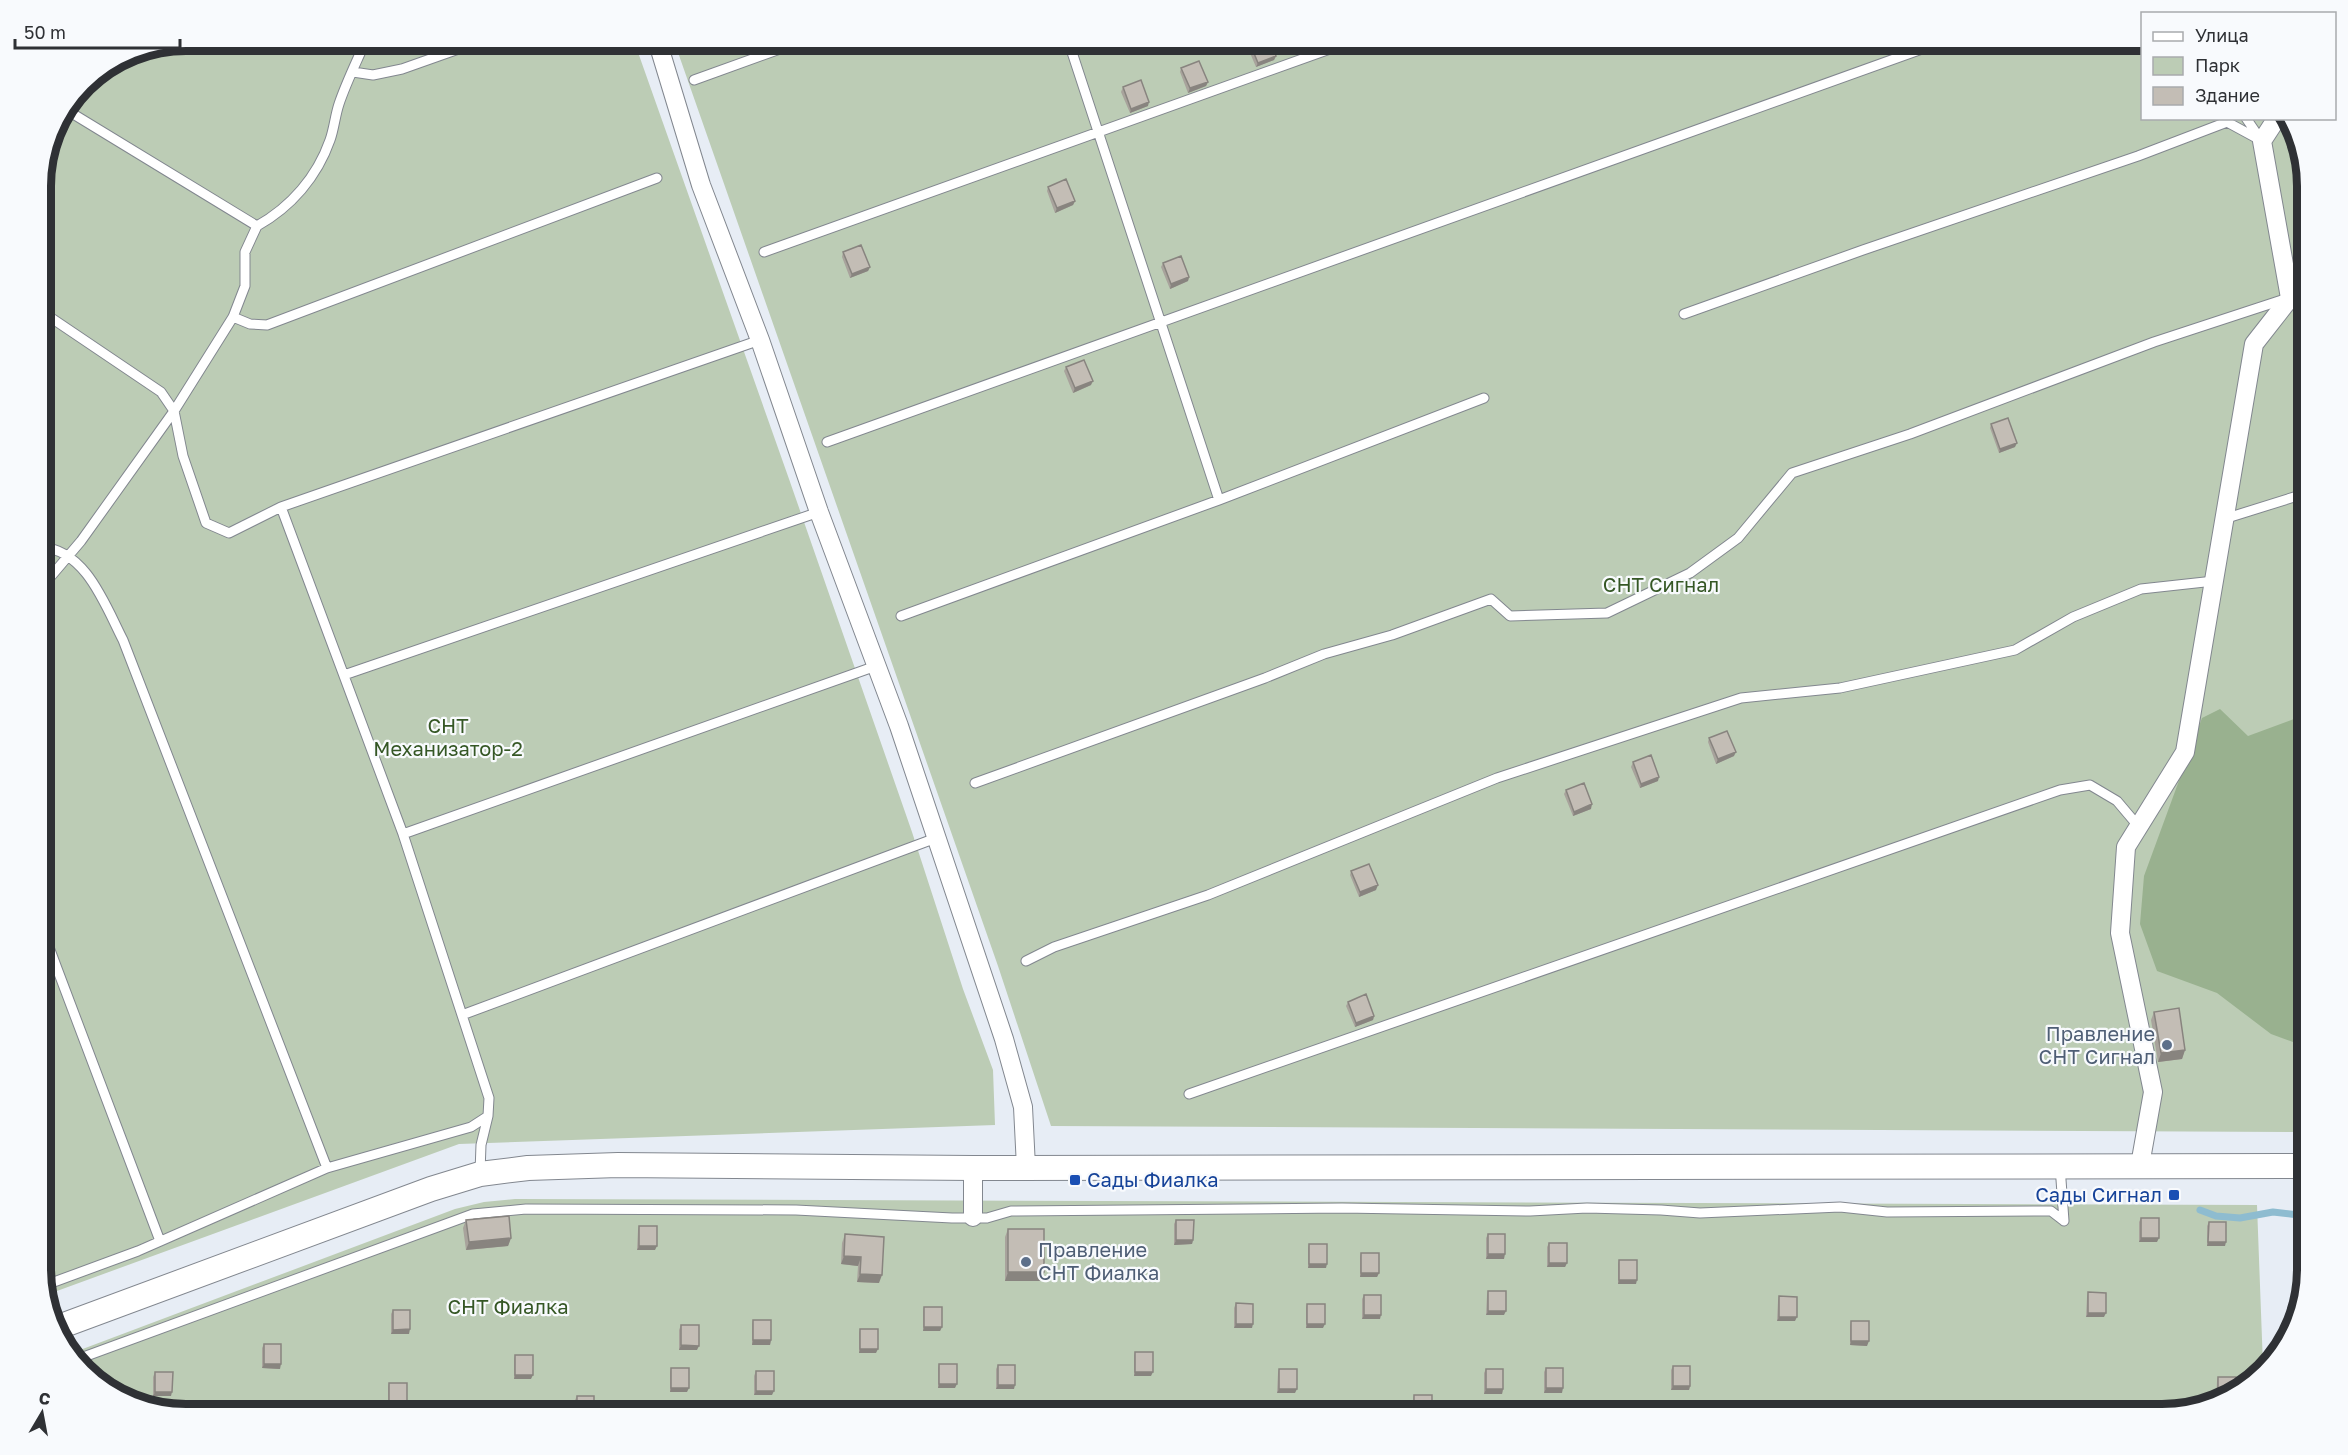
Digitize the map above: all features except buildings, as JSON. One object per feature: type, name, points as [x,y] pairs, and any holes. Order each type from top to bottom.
[{"type":"street","points":[[660,51],[701,185],[760,340],[819,512],[921,790],[1016,1076],[1023,1107],[1026,1167]]},
{"type":"street","points":[[2140,1165],[2153,1092],[2120,933],[2126,847],[2185,752],[2254,344],[2290,298],[2262,141],[2276,120]]},
{"type":"street","points":[[63,1325],[431,1189],[480,1174],[528,1168],[618,1165],[973,1168],[2297,1166]]},
{"type":"street","points":[[973,1168],[973,1217]]},
{"type":"lane","points":[[51,576],[174,411],[233,317],[245,286],[245,252],[257,226],[285,208],[299,194],[319,165],[330,140],[339,104],[362,51]]},
{"type":"lane","points":[[353,72],[373,75],[402,69],[453,51]]},
{"type":"lane","points":[[694,80],[774,51]]},
{"type":"lane","points":[[1072,51],[1219,500]]},
{"type":"lane","points":[[764,252],[1324,51]]},
{"type":"lane","points":[[826,442],[1916,51]]},
{"type":"lane","points":[[72,114],[257,226]]},
{"type":"lane","points":[[2247,120],[2262,141]]},
{"type":"lane","points":[[2257,120],[2262,141]]},
{"type":"lane","points":[[1684,314],[2138,156],[2227,122],[2262,141]]},
{"type":"lane","points":[[233,317],[250,324],[267,325],[657,178]]},
{"type":"lane","points":[[975,783],[1265,678],[1324,654],[1392,635],[1491,599],[1510,616],[1607,613],[1690,573],[1738,538],[1792,473],[1910,435],[2154,342],[2290,298]]},
{"type":"lane","points":[[51,318],[161,392],[174,411],[183,456],[206,523],[229,533],[281,507],[760,340]]},
{"type":"lane","points":[[901,616],[1219,500],[1484,398]]},
{"type":"lane","points":[[2224,519],[2297,496]]},
{"type":"lane","points":[[281,507],[403,834],[489,1098],[488,1116],[481,1145],[480,1174]]},
{"type":"lane","points":[[344,675],[819,512]]},
{"type":"lane","points":[[51,548],[80,565],[123,640],[327,1168]]},
{"type":"lane","points":[[1026,961],[1054,946],[1208,896],[1497,778],[1741,698],[1840,688],[2015,651],[2073,617],[2141,589],[2214,581]]},
{"type":"lane","points":[[403,834],[876,666]]},
{"type":"lane","points":[[1189,1094],[2060,790],[2090,785],[2117,801],[2139,827]]},
{"type":"lane","points":[[462,1015],[936,838]]},
{"type":"lane","points":[[51,952],[160,1241]]},
{"type":"lane","points":[[52,1283],[160,1241],[327,1168],[471,1127],[488,1116]]},
{"type":"lane","points":[[84,1357],[473,1214],[526,1209],[796,1210],[987,1218],[1011,1211],[1342,1208],[1507,1211],[1587,1208],[1700,1213],[1840,1207],[1887,1212],[2051,1211],[2064,1221],[2060,1165]]},
{"type":"green space","name":"СНТ Механизатор-2","points":[[177,51],[638,51],[789,479],[912,832],[963,989],[993,1070],[995,1125],[459,1144],[54,1292],[51,1278],[51,177],[58,143],[65,126],[85,97],[111,74],[126,65],[151,56]]},
{"type":"green space","name":"СНТ Сигнал","points":[[678,51],[2141,51],[2141,120],[2279,120],[2290,143],[2297,177],[2297,1132],[1051,1126],[998,966]]},
{"type":"green space","points":[[2220,709],[2248,736],[2297,718],[2297,1043],[2271,1034],[2217,993],[2157,971],[2140,924],[2144,876],[2202,718]]},
{"type":"green space","name":"СНТ Фиалка","points":[[515,1199],[2257,1205],[2263,1358],[2244,1376],[2213,1394],[2179,1403],[2162,1404],[186,1404],[169,1403],[135,1394],[104,1376],[79,1351],[455,1209],[484,1202]]},
{"type":"waterway","points":[[2200,1210],[2216,1216],[2240,1218],[2273,1212],[2297,1215]]},
{"type":"place","name":"Правление СНТ Сигнал","points":[[2167,1045]]},
{"type":"place","name":"Сады Фиалка","points":[[1075,1180]]},
{"type":"place","name":"Сады Сигнал","points":[[2174,1195]]},
{"type":"place","name":"Правление СНТ Фиалка","points":[[1026,1262]]}]
